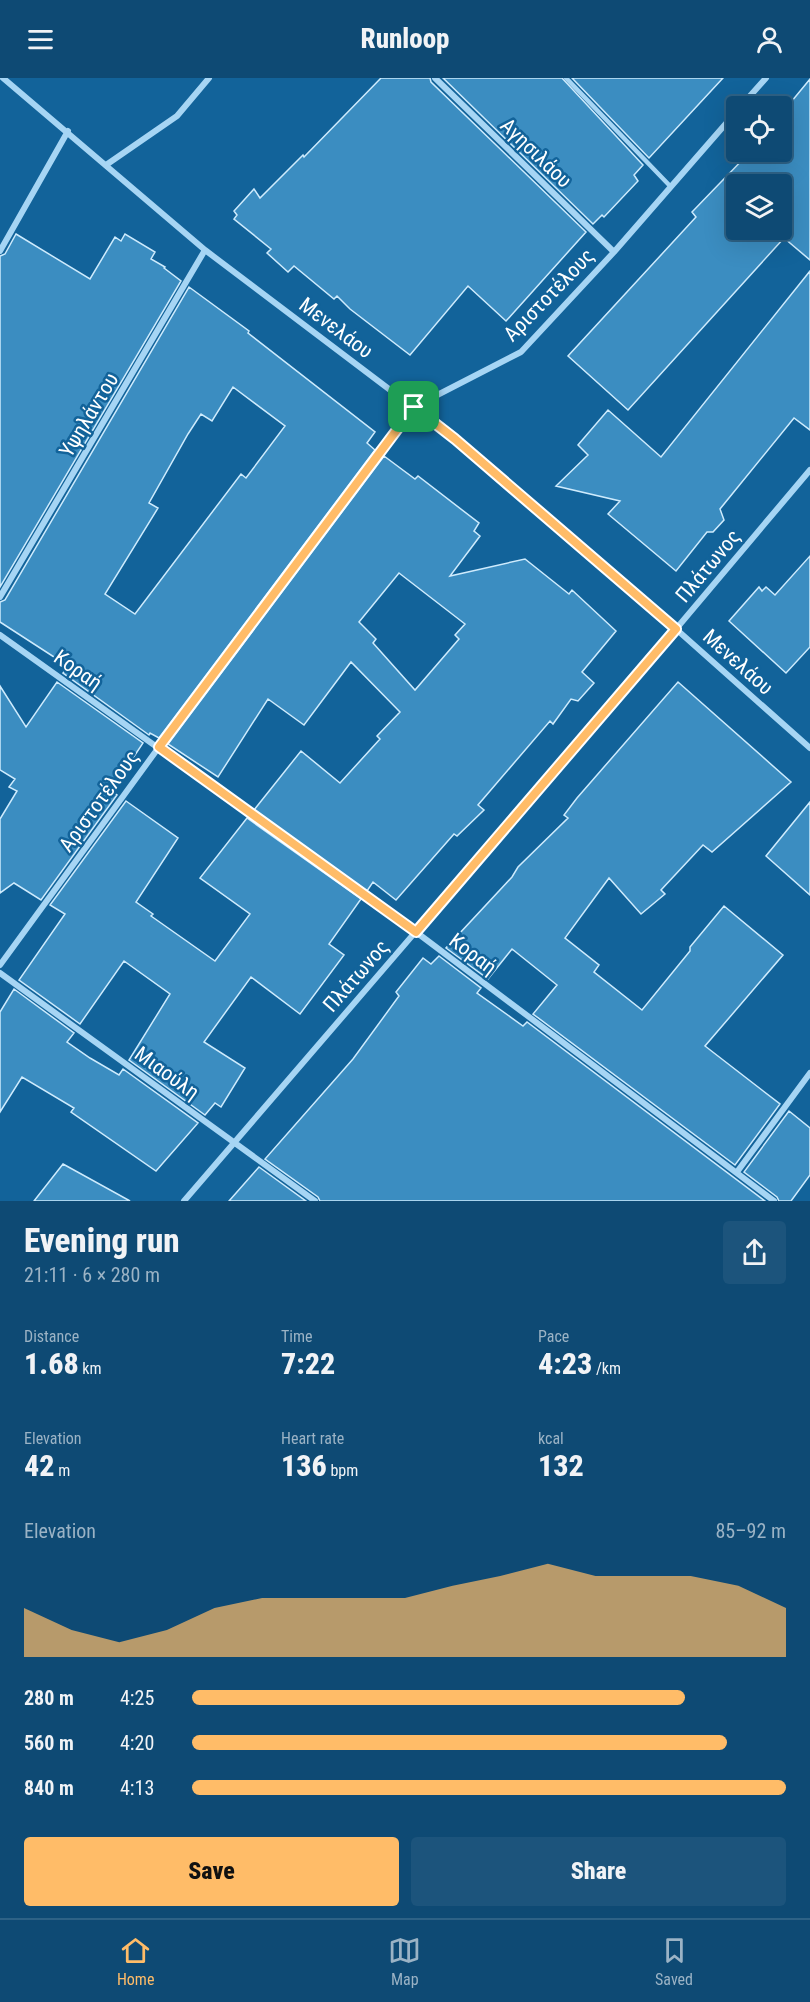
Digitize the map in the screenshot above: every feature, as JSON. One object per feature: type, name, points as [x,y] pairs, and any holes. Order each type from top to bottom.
[{"type":"street","name":"Μενελάου","points":[[3,78],[206,250],[455,439],[810,748]]},
{"type":"street","points":[[106,165],[177,116],[209,78]]},
{"type":"street","name":"Αγησιλάου","points":[[435,78],[614,252]]},
{"type":"street","points":[[750,96],[766,78]]},
{"type":"street","name":"Αριστοτέλους","points":[[0,965],[159,747],[414,407],[521,352],[614,252],[726,123]]},
{"type":"street","points":[[0,251],[68,131]]},
{"type":"street","name":"Υψηλάντου","points":[[0,597],[206,250]]},
{"type":"street","name":"Πλάτωνος","points":[[184,1201],[810,470]]},
{"type":"street","name":"Κοραή","points":[[0,635],[416,932],[774,1201]]},
{"type":"street","name":"Μιαούλη","points":[[0,973],[315,1201]]},
{"type":"street","points":[[737,1172],[810,1073]]},
{"type":"lane","points":[[566,78],[670,187]]},
{"type":"building","points":[[381,78],[430,78],[431,82],[586,232],[506,321],[468,286],[410,355],[350,309],[337,296],[334,299],[294,266],[288,272],[267,253],[271,249],[234,219],[237,215],[234,211],[254,189],[260,198],[303,155],[304,157]]},
{"type":"building","points":[[443,78],[562,78],[643,165],[634,175],[638,181],[604,217],[602,215],[593,224]]},
{"type":"building","points":[[572,78],[723,78],[649,158]]},
{"type":"building","points":[[810,79],[810,260],[786,240],[792,240],[792,174],[729,174],[740,162],[792,162],[792,101]]},
{"type":"building","points":[[726,177],[726,240],[782,240],[628,410],[568,356],[696,217],[692,212]]},
{"type":"building","points":[[16,234],[90,279],[115,237],[121,241],[125,234],[155,252],[151,259],[165,267],[181,281],[0,587],[0,256],[5,254]]},
{"type":"building","points":[[810,271],[810,430],[794,418],[720,509],[724,520],[713,532],[707,532],[676,571],[608,514],[620,501],[556,486],[588,455],[578,445],[608,410],[661,457]]},
{"type":"building","points":[[189,287],[249,331],[248,333],[375,432],[367,443],[375,450],[159,738],[150,733],[149,735],[63,673],[68,666],[0,622],[0,602],[5,600]],"holes":[[[233,387],[285,426],[246,478],[241,474],[135,614],[105,594],[158,508],[149,503],[201,414],[212,421]]]},
{"type":"building","points":[[384,456],[415,479],[418,476],[479,523],[474,531],[480,536],[450,576],[525,559],[569,594],[572,590],[616,631],[582,672],[594,683],[578,701],[571,699],[553,724],[550,721],[478,805],[484,810],[457,836],[454,834],[396,900],[373,882],[367,891],[254,810],[301,751],[340,783],[380,739],[377,736],[400,712],[351,662],[304,725],[268,699],[218,777],[168,744]],"holes":[[[399,573],[465,624],[455,635],[459,639],[415,690],[373,643],[376,639],[359,622]]]},
{"type":"building","points":[[810,556],[810,647],[786,673],[729,621],[759,587],[762,591],[766,587],[775,595]]},
{"type":"building","points":[[57,682],[143,743],[111,791],[117,795],[41,900],[14,883],[0,893],[0,819],[17,791],[9,787],[15,779],[0,770],[0,686],[26,727]]},
{"type":"building","points":[[678,682],[791,782],[712,852],[703,845],[661,890],[665,894],[641,914],[609,878],[565,938],[599,965],[594,972],[642,1010],[724,906],[783,955],[705,1046],[780,1104],[735,1165],[533,1014],[557,985],[512,949],[488,979],[446,948],[512,877],[518,867],[568,818],[564,815],[577,798]]},
{"type":"building","points":[[126,801],[178,838],[136,902],[153,914],[151,916],[215,961],[250,914],[200,878],[247,818],[361,899],[329,944],[344,955],[300,1014],[251,977],[204,1042],[245,1068],[221,1107],[215,1103],[205,1115],[129,1060],[170,994],[124,961],[80,1024],[19,980],[65,914],[50,905]]},
{"type":"building","points":[[810,802],[810,895],[766,856]]},
{"type":"building","points":[[439,956],[481,988],[477,993],[523,1026],[527,1022],[765,1201],[320,1201],[318,1197],[265,1159],[353,1059],[399,996],[396,992],[423,958],[431,964]]},
{"type":"building","points":[[14,989],[74,1033],[67,1042],[119,1075],[123,1069],[198,1123],[156,1171],[71,1112],[74,1108],[22,1077],[0,1112],[0,1012]]},
{"type":"building","points":[[789,1111],[810,1128],[810,1175],[791,1201],[779,1201],[777,1197],[744,1172]]},
{"type":"building","points":[[63,1164],[130,1201],[34,1201]]},
{"type":"building","points":[[259,1167],[306,1201],[229,1201]]},
{"type":"route","points":[[414,407],[455,439],[676,629],[416,932],[159,747],[414,407]]}]
